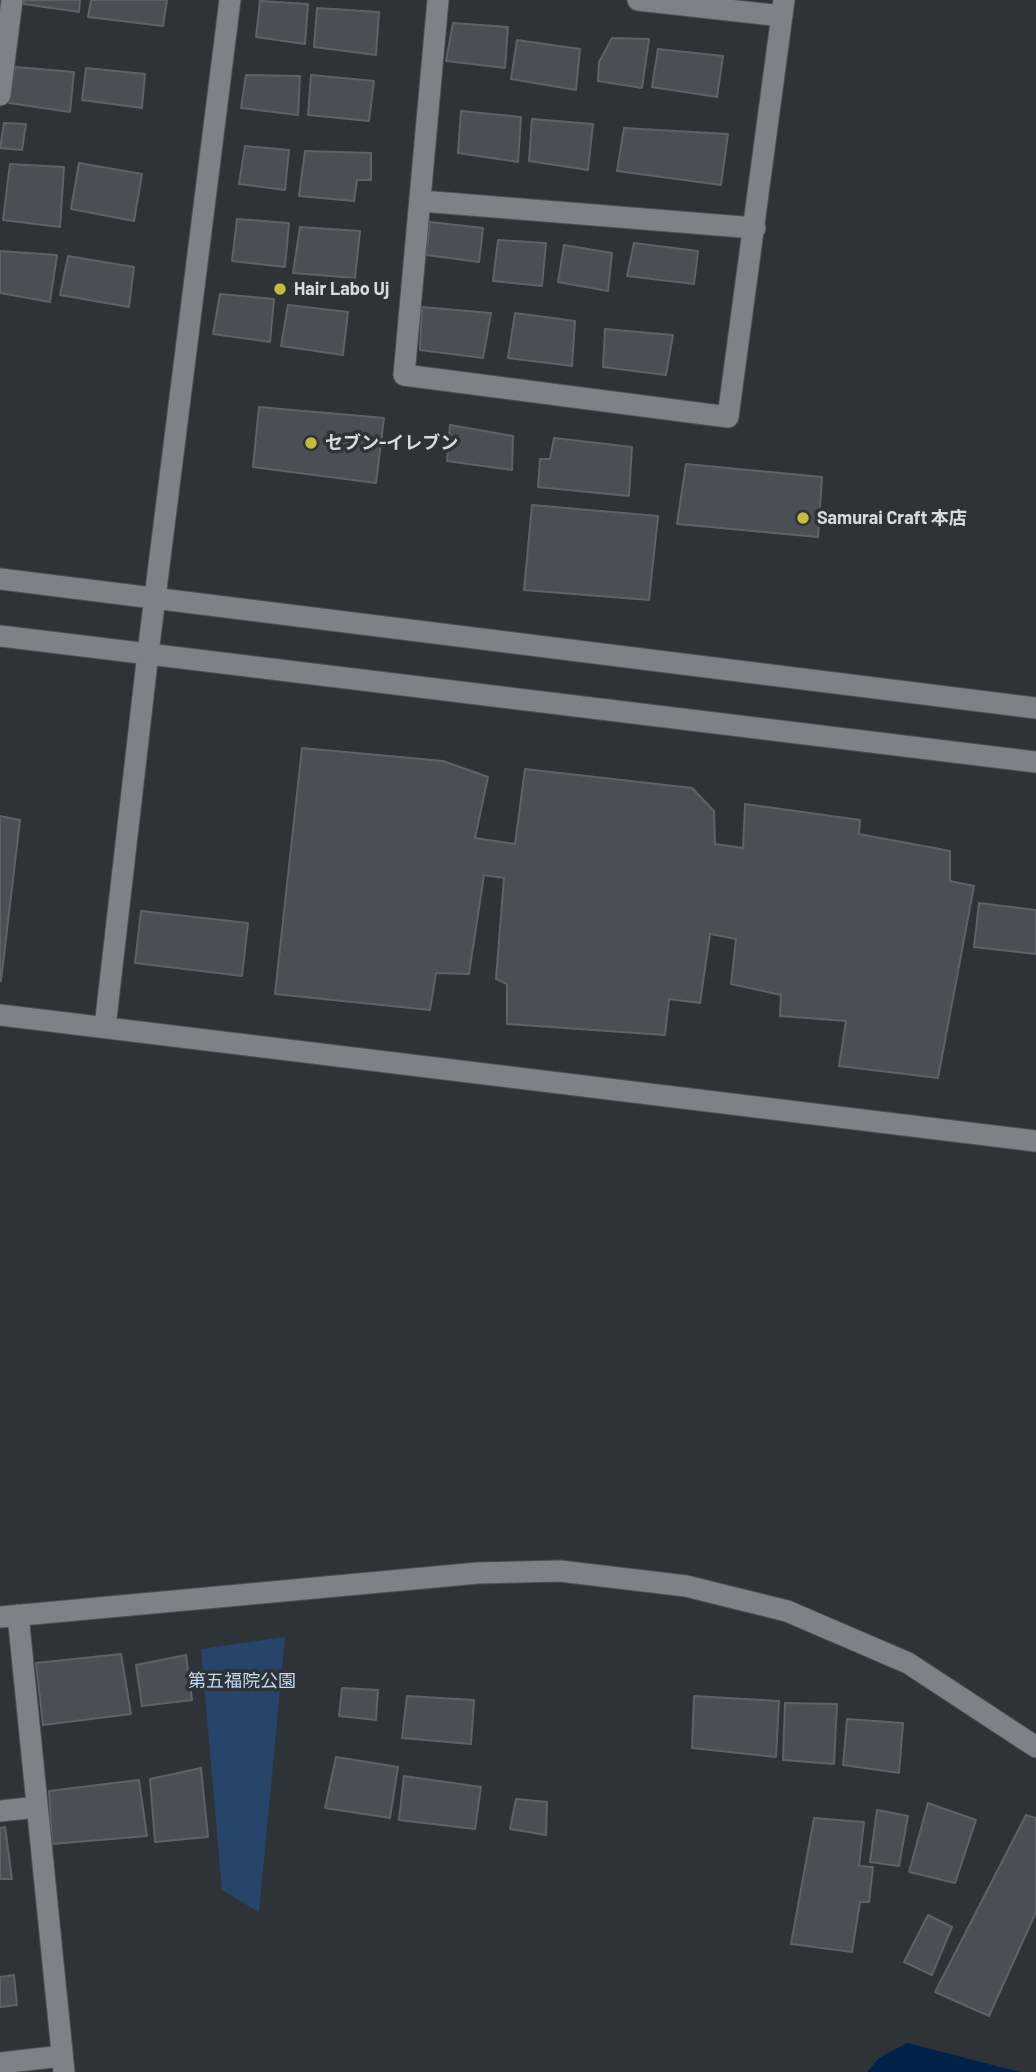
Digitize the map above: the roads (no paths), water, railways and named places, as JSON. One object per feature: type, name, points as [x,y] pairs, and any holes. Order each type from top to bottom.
[{"type":"street","points":[[0,94],[12,0]]},
{"type":"street","points":[[105,1027],[148,653],[230,0]]},
{"type":"street","points":[[439,0],[404,375],[728,417],[783,8],[638,0]]},
{"type":"street","points":[[421,201],[755,228]]},
{"type":"street","points":[[0,579],[1036,708]]},
{"type":"street","points":[[0,636],[1036,762]]},
{"type":"street","points":[[0,1015],[1036,1141]]},
{"type":"street","points":[[0,2063],[63,2064],[37,1807],[9,1616],[478,1573],[560,1571],[686,1586],[787,1611],[908,1663],[1036,1747]]},
{"type":"street","points":[[0,1811],[37,1807]]},
{"type":"place","name":"Hair Labo Uj","points":[[280,289]]},
{"type":"place","name":"セブン-イレブン","points":[[311,443]]},
{"type":"place","name":"Samurai Craft 本店","points":[[803,518]]},
{"type":"park label","name":"第五福院公園","points":[[242,1681]]}]
